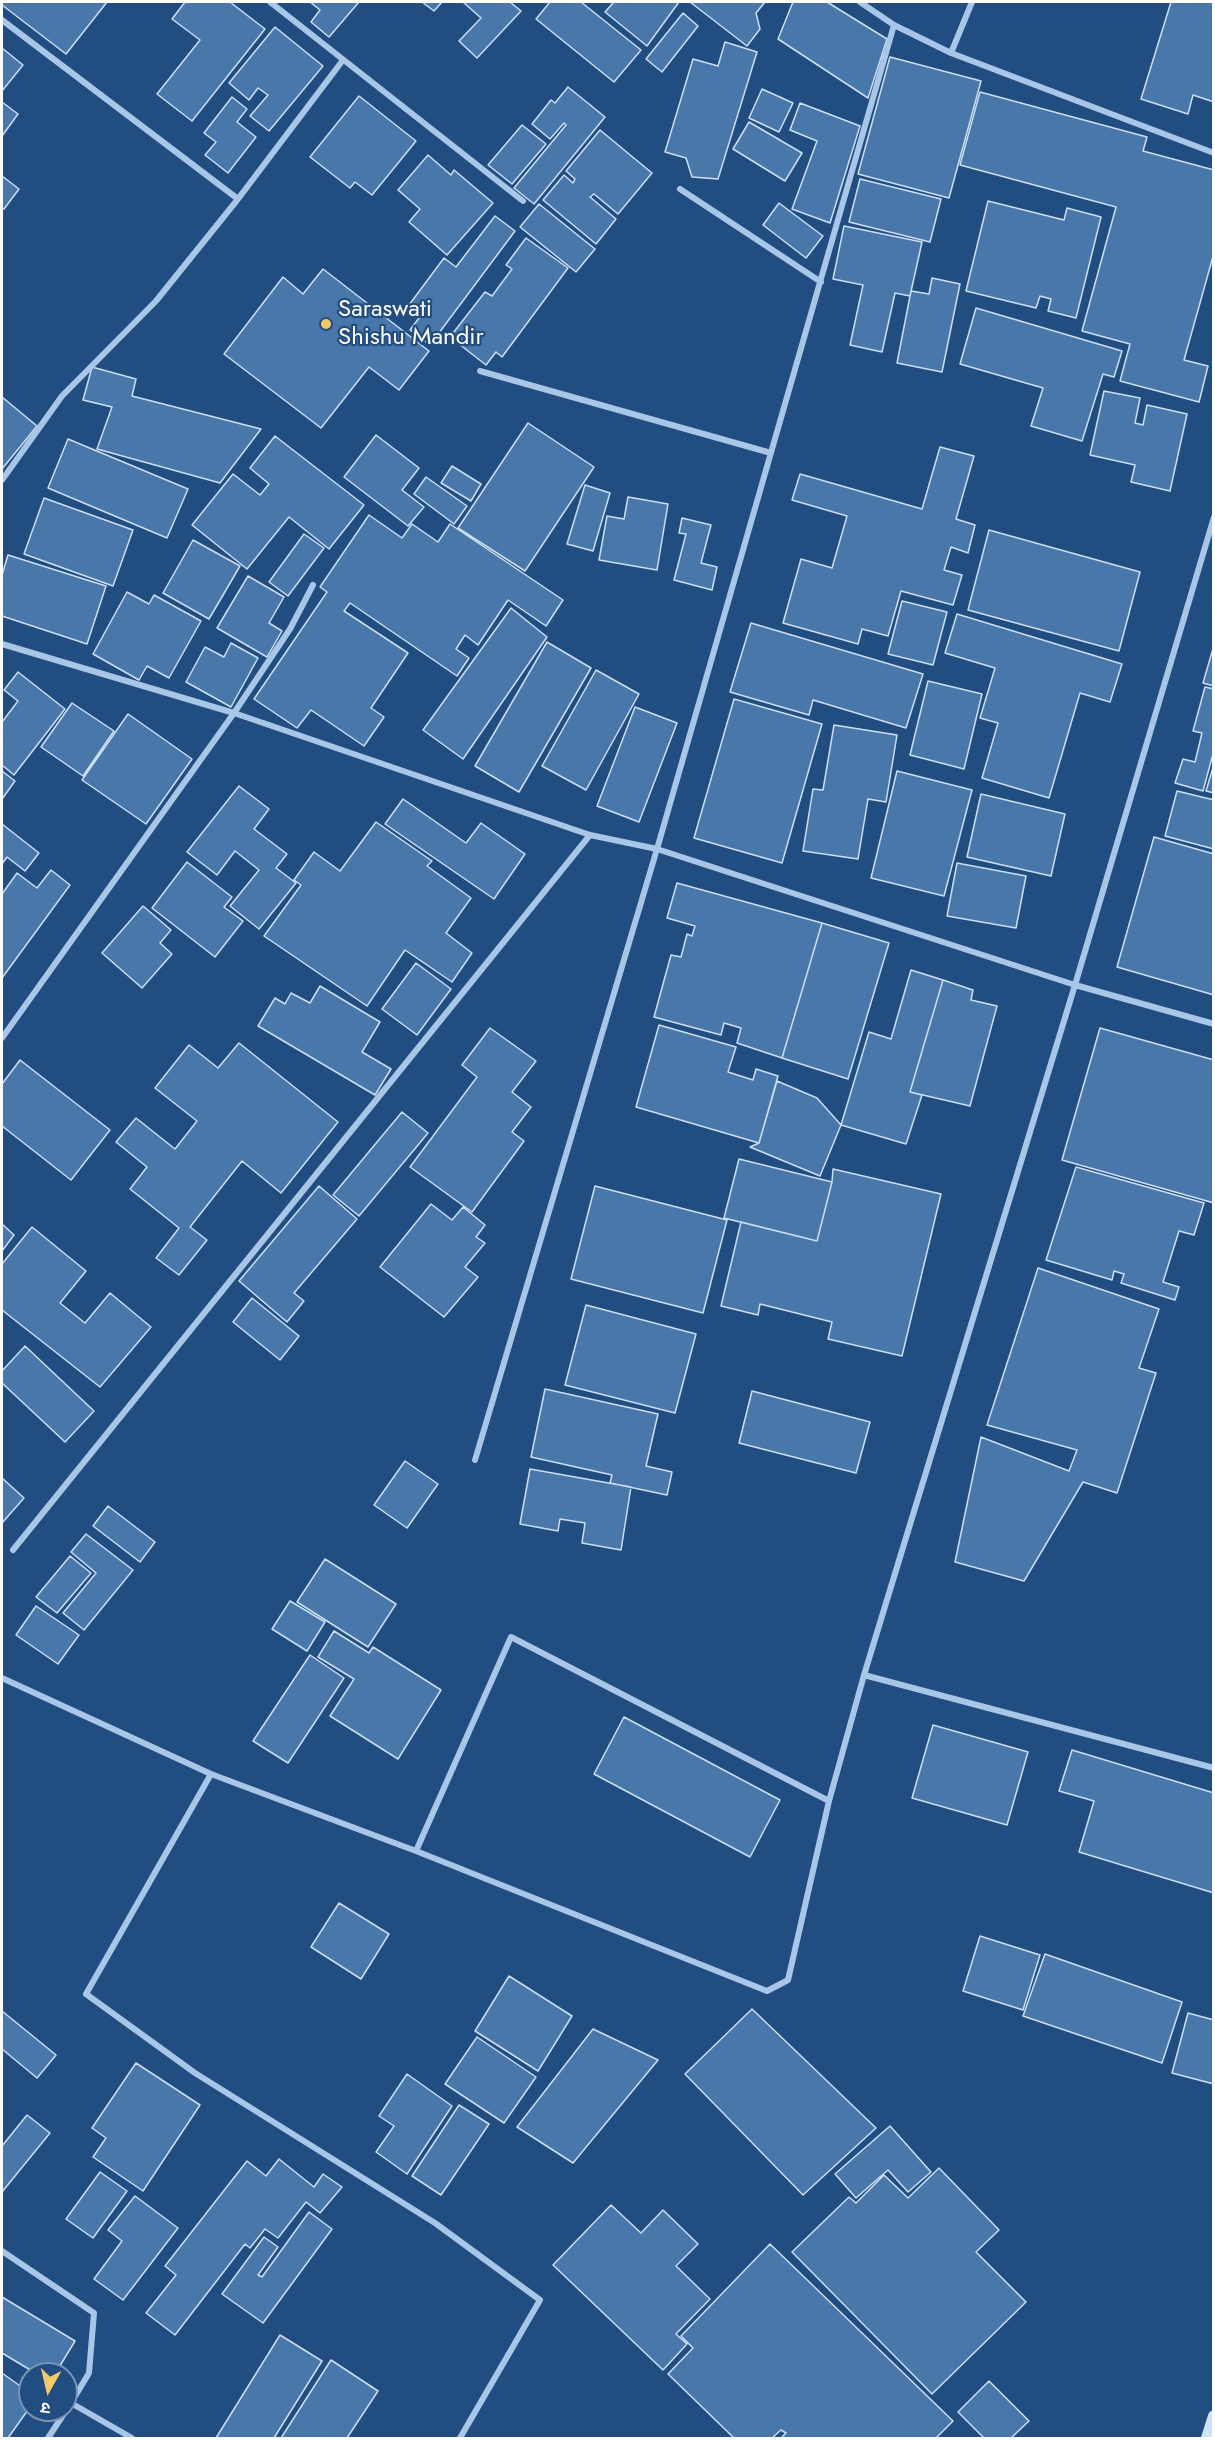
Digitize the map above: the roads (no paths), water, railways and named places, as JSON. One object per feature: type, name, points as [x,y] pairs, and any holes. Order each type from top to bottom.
[{"type":"main road","points":[[1207,2439],[1214,2416]]},
{"type":"street","points":[[270,2],[523,201]]},
{"type":"street","points":[[861,2],[894,25],[951,53],[1214,153]]},
{"type":"street","points":[[951,53],[972,2]]},
{"type":"street","points":[[2,20],[238,199]]},
{"type":"street","points":[[475,1460],[657,849],[894,25]]},
{"type":"street","points":[[2,480],[62,396],[156,301],[238,199],[343,60]]},
{"type":"street","points":[[680,189],[820,282]]},
{"type":"street","points":[[480,371],[771,453]]},
{"type":"street","points":[[2,1678],[211,1774],[416,1851],[766,1991],[788,1980],[830,1801],[864,1675],[1075,985],[1214,517]]},
{"type":"street","points":[[2,1038],[234,713],[290,629],[313,585]]},
{"type":"street","points":[[2,644],[234,713],[590,835],[657,849],[1075,985],[1214,1024]]},
{"type":"street","points":[[13,1550],[590,835]]},
{"type":"street","points":[[416,1851],[511,1637],[830,1801]]},
{"type":"street","points":[[864,1675],[1214,1768]]},
{"type":"street","points":[[211,1774],[86,1994],[195,2073],[435,2223],[540,2300],[460,2439]]},
{"type":"street","points":[[2,2251],[94,2313],[89,2373],[78,2391]]},
{"type":"street","points":[[78,2407],[132,2439]]},
{"type":"street","points":[[48,2439],[59,2422]]},
{"type":"place","name":"Saraswati Shishu Mandir","points":[[326,324]]}]
